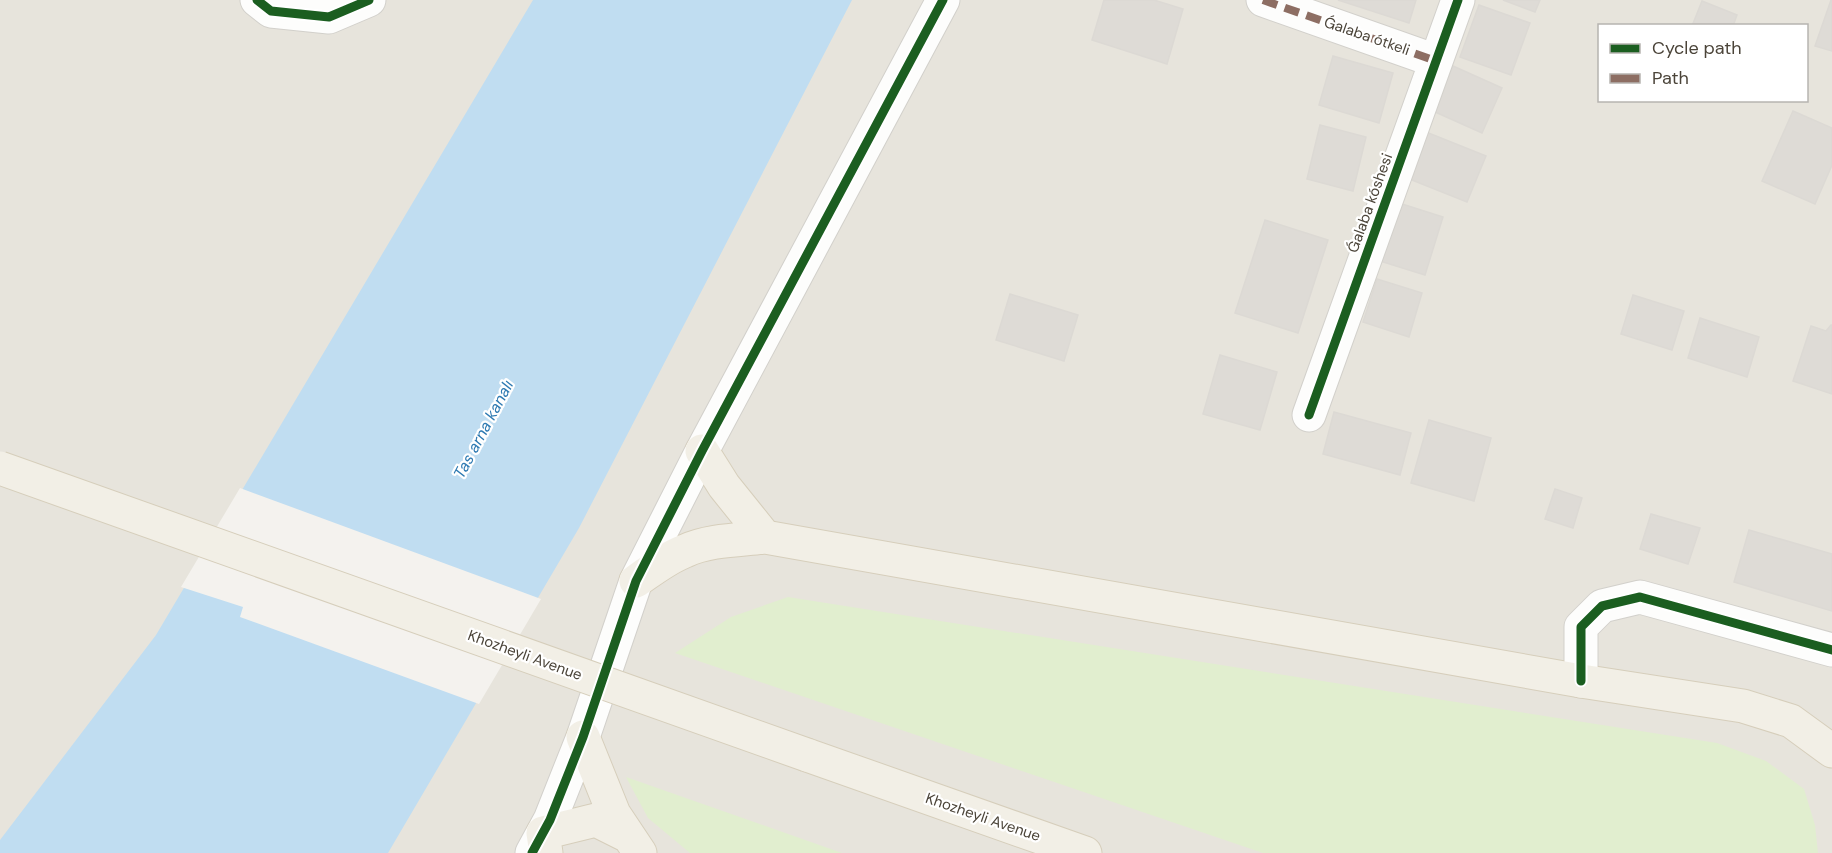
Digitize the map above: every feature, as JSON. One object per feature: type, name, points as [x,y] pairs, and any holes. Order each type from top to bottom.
[{"type":"main road","points":[[702,451],[724,486],[765,537]]},
{"type":"main road","name":"Khozheyli Avenue","points":[[0,468],[1085,853]]},
{"type":"main road","points":[[636,581],[665,561],[687,550],[720,541],[765,537],[1581,681],[1743,706],[1791,721],[1832,751]]},
{"type":"main road","points":[[583,737],[614,814],[634,844]]},
{"type":"main road","points":[[540,846],[596,820],[634,844]]},
{"type":"street","points":[[257,0],[270,11],[328,17],[369,0]]},
{"type":"street","points":[[540,846],[583,737],[636,581],[702,451],[943,0]]},
{"type":"street","name":"Ǵalaba ótkeli","points":[[1263,0],[1437,61]]},
{"type":"street","name":"Ǵalaba kóshesi","points":[[1310,416],[1458,0]]},
{"type":"street","points":[[1581,681],[1581,627],[1602,606],[1640,597],[1832,650]]},
{"type":"shaded area","points":[[0,0],[1832,0],[1832,853],[0,853]]},
{"type":"green space","points":[[788,597],[1717,743],[1766,761],[1804,789],[1815,825],[1818,853],[1263,853],[675,653],[731,617]]},
{"type":"green space","points":[[626,777],[842,853],[690,853],[648,818]]},
{"type":"water","name":"Tas arna kanalı","points":[[533,0],[852,0],[579,528],[388,853],[0,853],[0,840],[156,635]]},
{"type":"pier","points":[[240,488],[541,599],[479,704],[240,617],[243,607],[181,587]]},
{"type":"building","points":[[1104,0],[1154,0],[1183,9],[1167,64],[1092,40]]},
{"type":"building","points":[[1338,0],[1416,0],[1409,23]]},
{"type":"building","points":[[1503,0],[1540,0],[1535,12]]},
{"type":"building","points":[[1832,0],[1832,51],[1815,46]]},
{"type":"building","points":[[1702,1],[1737,15],[1734,24],[1693,24]]},
{"type":"building","points":[[1479,5],[1530,23],[1511,75],[1460,57]]},
{"type":"building","points":[[1333,56],[1393,73],[1379,123],[1319,105]]},
{"type":"building","points":[[1453,66],[1502,88],[1482,133],[1433,111]]},
{"type":"building","points":[[1793,111],[1832,128],[1832,165],[1815,204],[1762,181]]},
{"type":"building","points":[[1320,125],[1366,137],[1353,191],[1307,179]]},
{"type":"building","points":[[1426,132],[1486,156],[1467,202],[1407,178]]},
{"type":"building","points":[[1399,203],[1443,217],[1425,275],[1380,261]]},
{"type":"building","points":[[1265,220],[1328,240],[1298,333],[1235,313]]},
{"type":"building","points":[[1377,279],[1422,293],[1409,337],[1363,322]]},
{"type":"building","points":[[1010,294],[1078,315],[1064,361],[996,340]]},
{"type":"building","points":[[1633,295],[1684,311],[1672,350],[1621,334]]},
{"type":"building","points":[[1700,318],[1759,337],[1747,377],[1688,358]]},
{"type":"building","points":[[1831,325],[1832,394],[1793,381],[1811,326],[1826,331]]},
{"type":"building","points":[[1220,355],[1277,372],[1260,430],[1203,414]]},
{"type":"building","points":[[1334,412],[1411,433],[1400,475],[1323,454]]},
{"type":"building","points":[[1429,420],[1491,438],[1474,501],[1411,483]]},
{"type":"building","points":[[1555,489],[1582,498],[1573,528],[1545,519]]},
{"type":"building","points":[[1651,514],[1700,528],[1688,564],[1640,549]]},
{"type":"building","points":[[1749,530],[1832,554],[1832,611],[1734,582]]},
{"type":"marked path","points":[[1263,0],[1436,61]]},
{"type":"cycle path","points":[[257,0],[271,11],[329,17],[369,0]]},
{"type":"cycle path","points":[[532,853],[550,820],[583,737],[636,581],[702,451],[943,0]]},
{"type":"cycle path","points":[[1309,415],[1458,0]]},
{"type":"cycle path","points":[[1581,681],[1581,627],[1602,606],[1640,597],[1832,650]]}]
